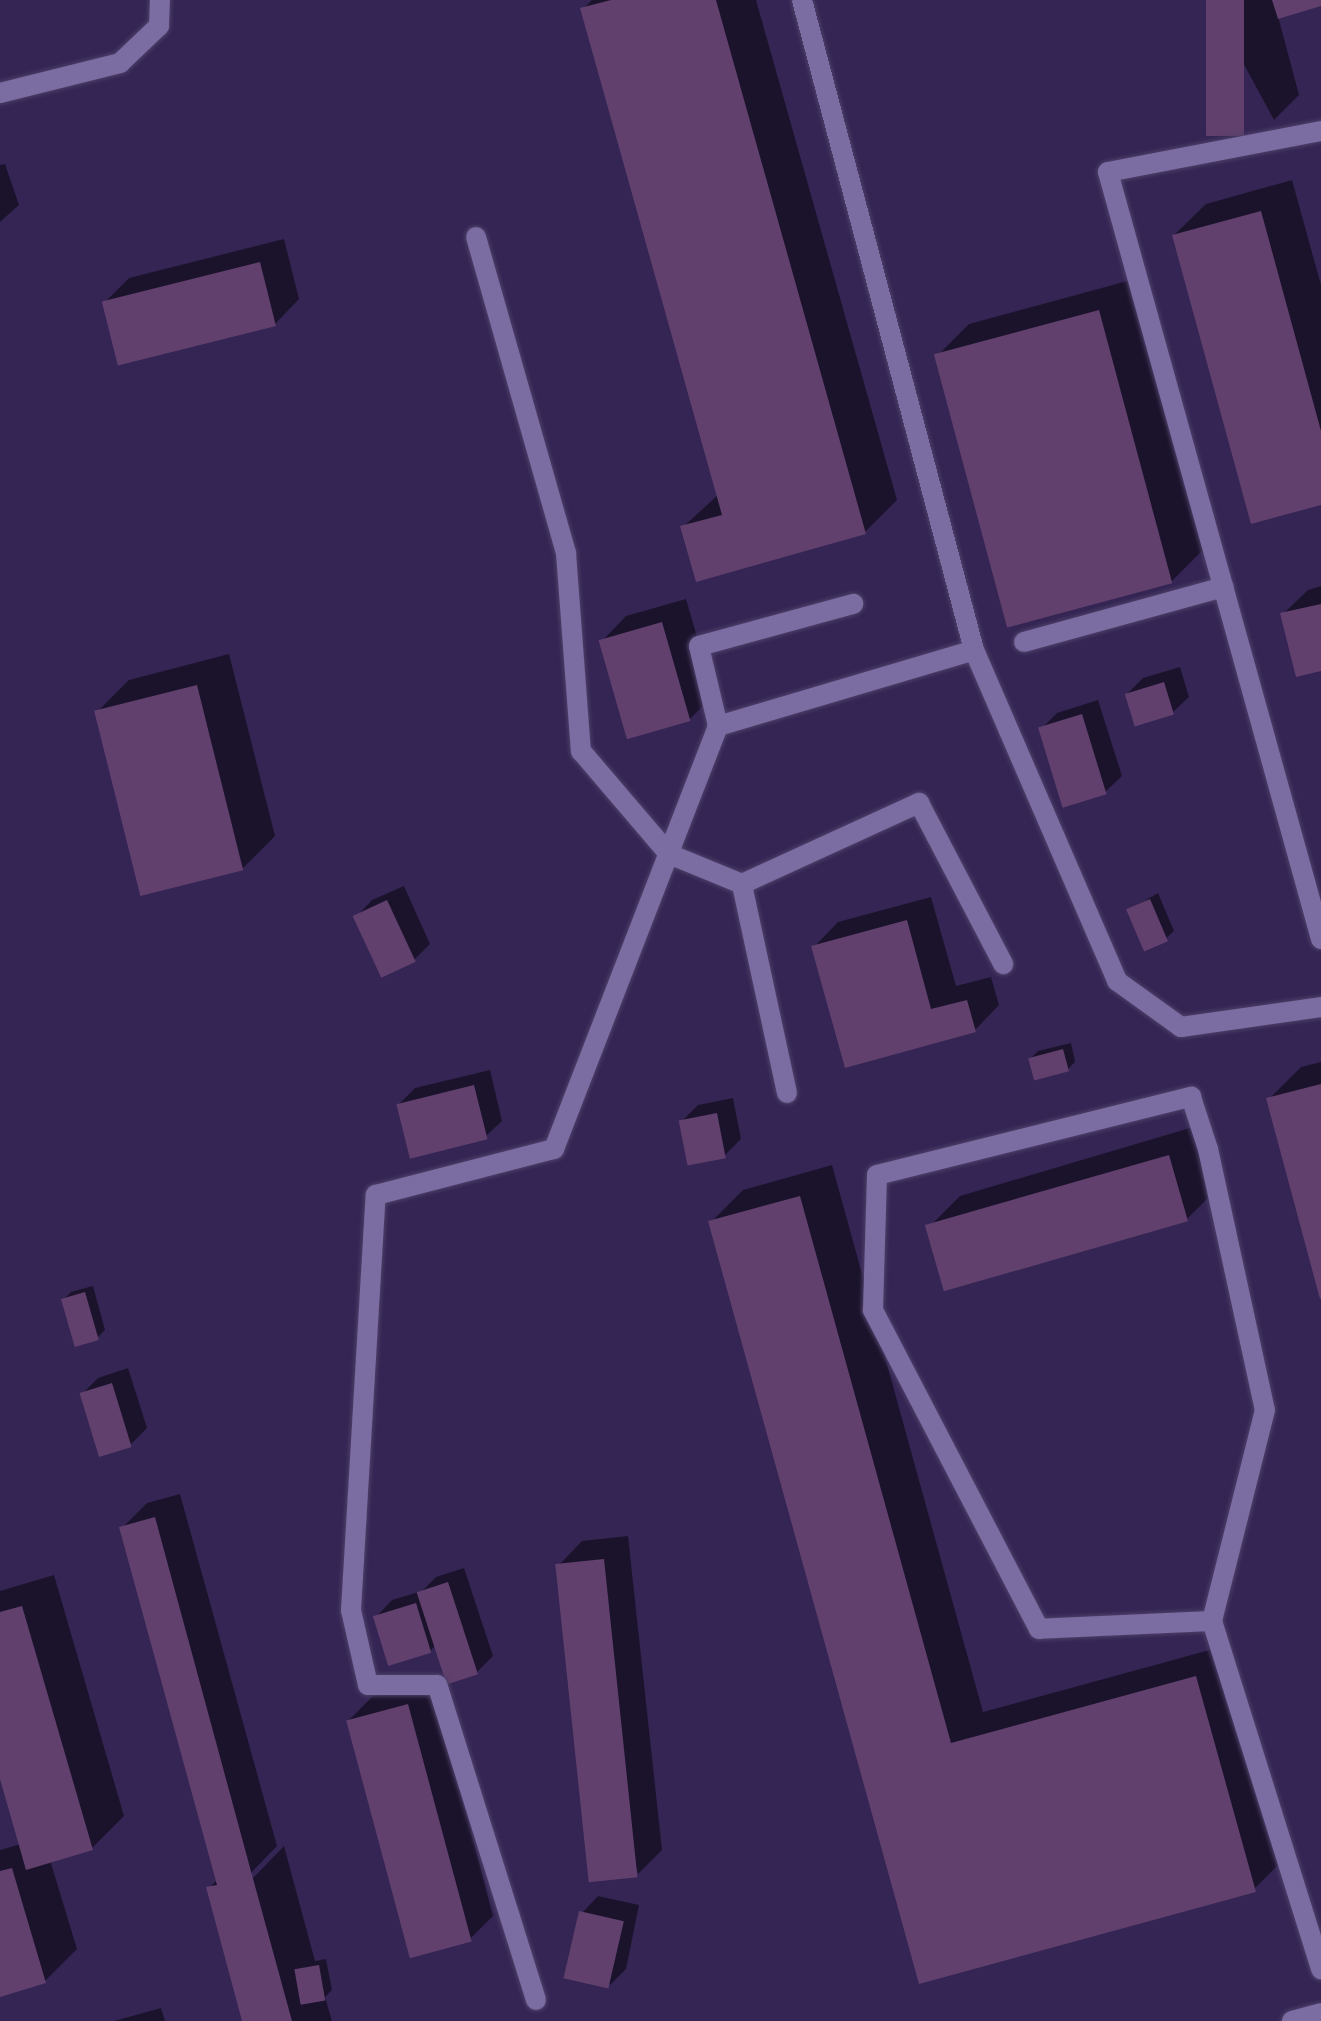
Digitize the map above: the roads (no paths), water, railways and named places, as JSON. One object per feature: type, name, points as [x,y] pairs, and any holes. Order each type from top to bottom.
[{"type":"lane","points":[[0,93],[120,63],[159,26],[160,0]]},
{"type":"lane","points":[[802,0],[974,650],[1117,981],[1180,1027],[1321,1007]]},
{"type":"lane","points":[[1321,131],[1108,172],[1321,939]]},
{"type":"lane","points":[[476,237],[566,553],[580,752],[669,854],[742,884],[919,803],[1002,964]]},
{"type":"lane","points":[[1024,642],[1224,587]]},
{"type":"lane","points":[[536,2000],[437,1685],[368,1685],[351,1610],[376,1195],[554,1149],[718,726],[699,646],[853,604]]},
{"type":"lane","points":[[718,726],[974,650]]},
{"type":"lane","points":[[742,884],[787,1093]]},
{"type":"lane","points":[[1212,1621],[1039,1629],[873,1310],[877,1175],[1192,1097],[1208,1149],[1265,1410],[1212,1621],[1321,1970]]},
{"type":"lane","points":[[1292,2021],[1321,2012]]}]
